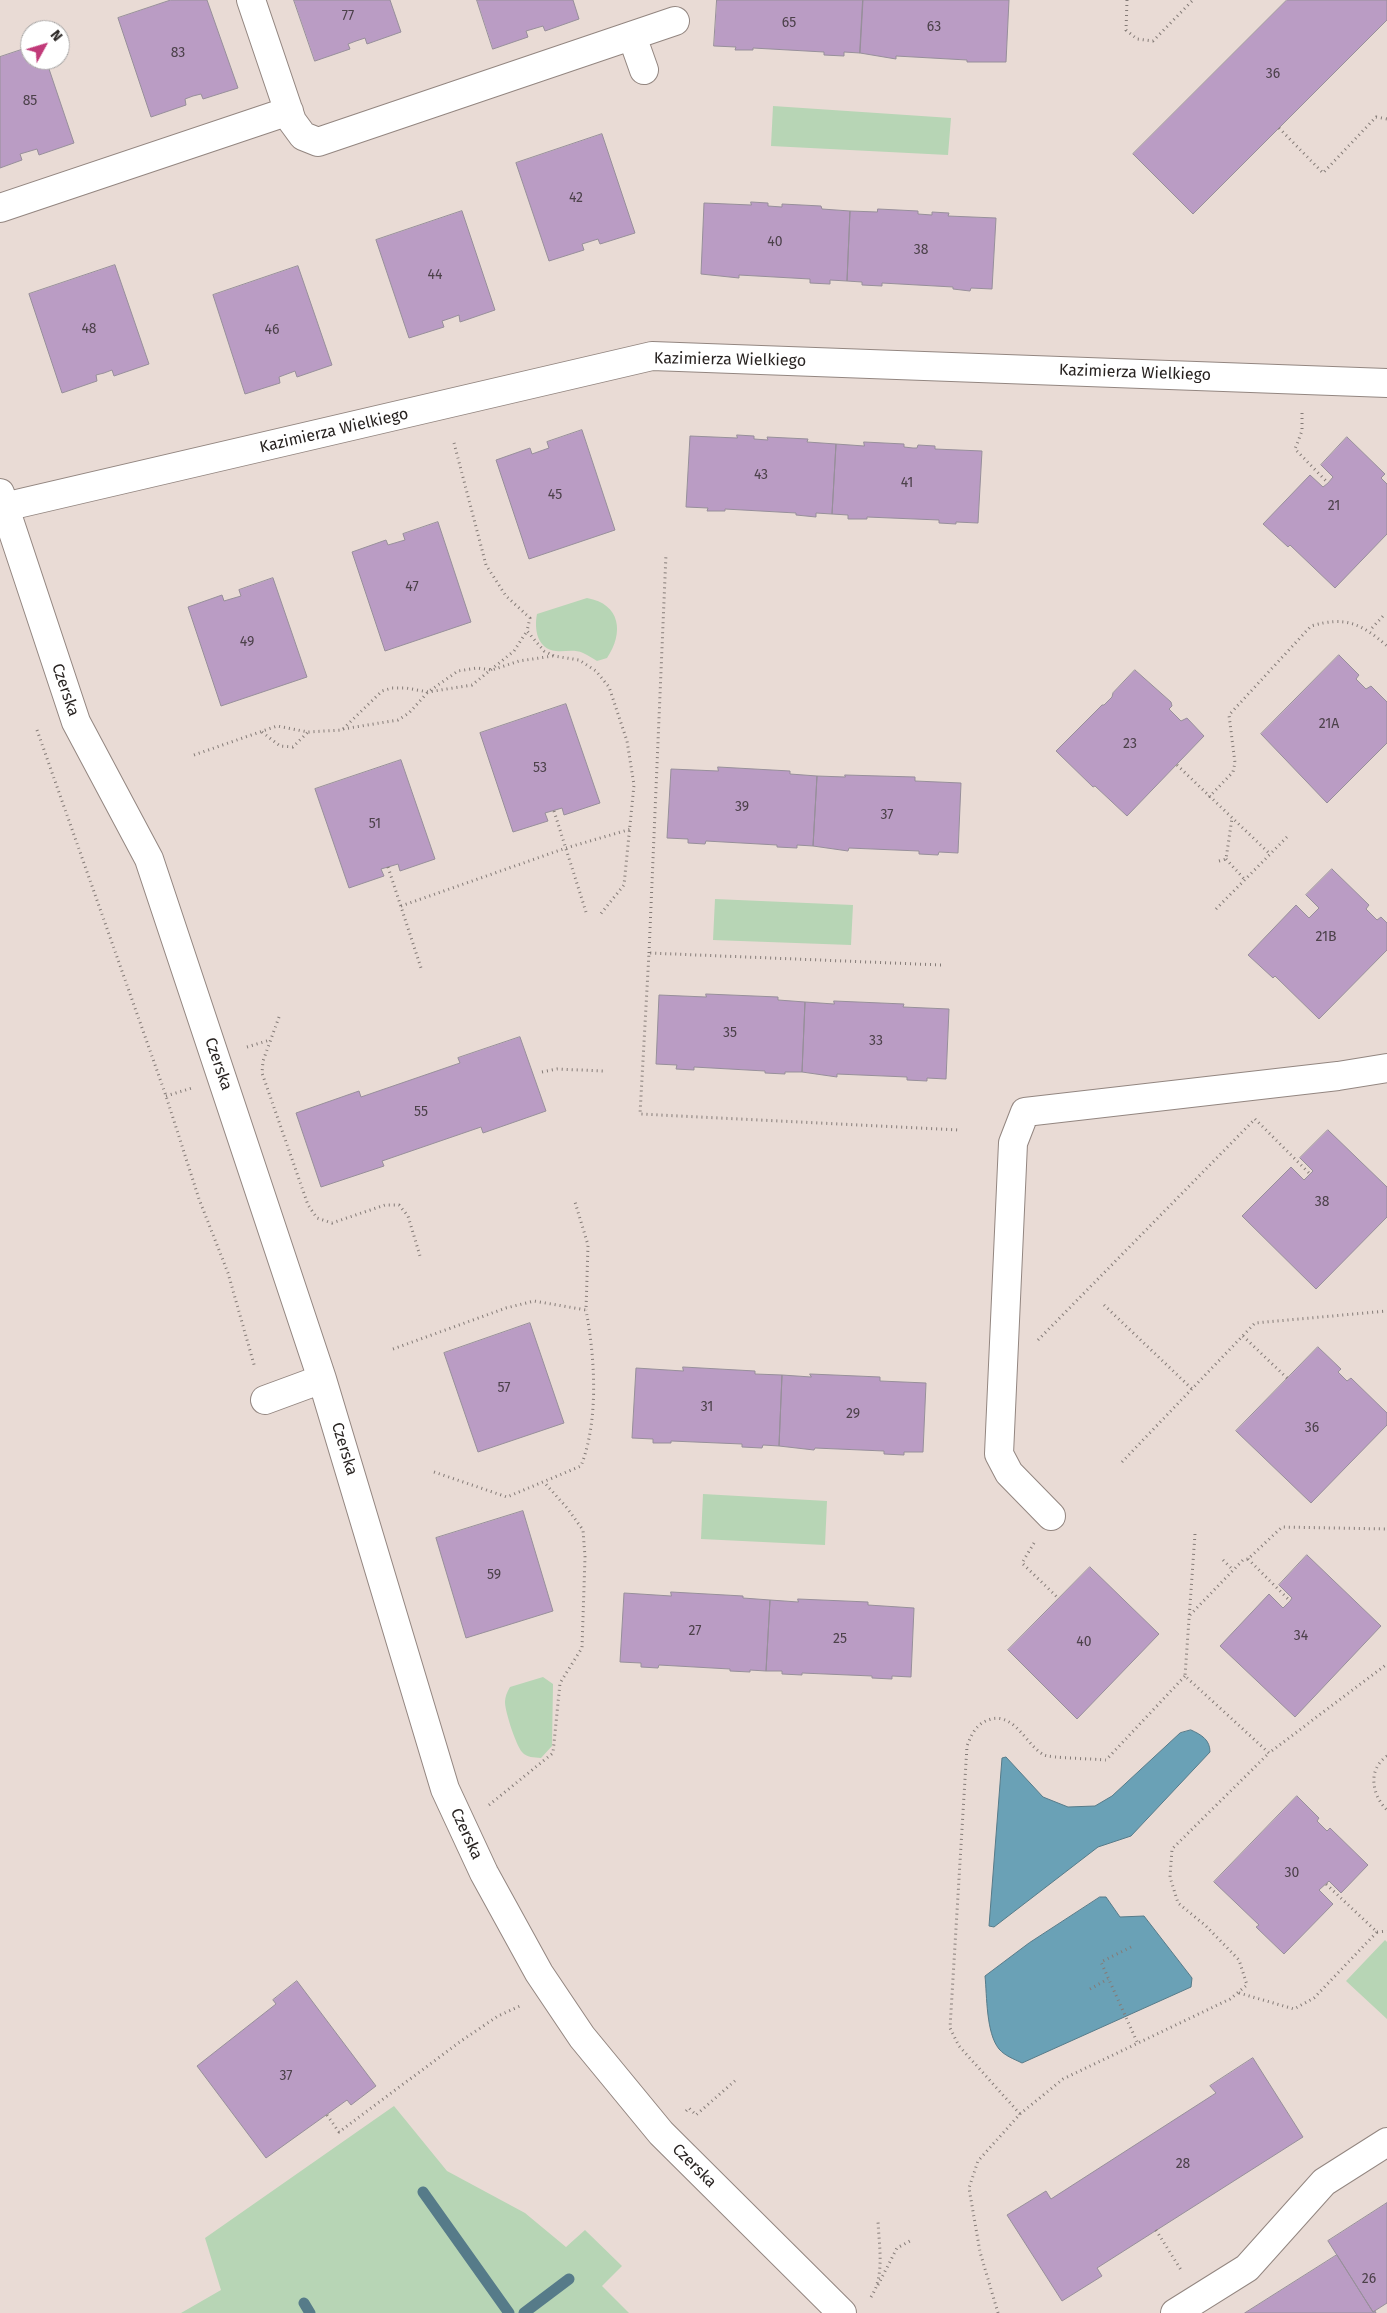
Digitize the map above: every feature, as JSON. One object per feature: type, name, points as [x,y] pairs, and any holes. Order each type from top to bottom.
[{"type":"street","points":[[251,0],[292,121],[302,136],[318,142],[675,22]]},
{"type":"street","points":[[632,36],[644,70]]},
{"type":"street","points":[[0,208],[289,111]]},
{"type":"street","name":"Kazimierza Wielkiego","points":[[2,503],[652,356],[1387,383]]},
{"type":"street","name":"Czerska","points":[[2,503],[76,722],[149,858],[322,1379],[445,1789],[484,1873],[502,1906],[540,1973],[582,2037],[661,2133],[842,2313]]},
{"type":"street","points":[[1051,1516],[1009,1474],[999,1454],[1013,1143],[1025,1112],[1387,1068]]},
{"type":"street","points":[[265,1400],[322,1379]]},
{"type":"street","points":[[1175,2313],[1247,2268],[1324,2182],[1387,2142]]},
{"type":"path","points":[[1127,0],[1126,30],[1137,39],[1153,41],[1193,0]]},
{"type":"path","points":[[1279,128],[1323,173],[1376,117],[1387,119]]},
{"type":"path","points":[[1302,411],[1302,431],[1295,449],[1328,483]]},
{"type":"path","points":[[342,730],[382,691],[406,688],[428,692],[472,685],[514,651],[527,631],[530,618],[506,596],[486,565],[454,443]]},
{"type":"path","points":[[666,554],[649,953],[640,1114],[959,1130]]},
{"type":"path","points":[[1372,628],[1384,616]]},
{"type":"path","points":[[1209,797],[1232,772],[1235,764],[1229,715],[1311,626],[1326,622],[1351,622],[1370,630],[1387,646]]},
{"type":"path","points":[[527,631],[544,651],[554,656]]},
{"type":"path","points":[[194,755],[278,726],[308,732],[342,730],[398,720],[409,713],[428,692],[458,671],[477,668],[492,670],[520,661],[554,656],[579,660],[596,671],[609,687],[627,741],[634,784],[624,885],[599,916]]},
{"type":"path","points":[[37,730],[166,1096],[199,1199],[228,1273],[241,1327],[265,1400]]},
{"type":"path","points":[[261,731],[280,746],[293,747],[308,732]]},
{"type":"path","points":[[1177,765],[1270,854]]},
{"type":"path","points":[[554,811],[586,912]]},
{"type":"path","points":[[1226,859],[1232,818]]},
{"type":"path","points":[[400,906],[566,848],[631,829]]},
{"type":"path","points":[[1216,909],[1287,838]]},
{"type":"path","points":[[1219,861],[1226,859]]},
{"type":"path","points":[[1226,859],[1245,880]]},
{"type":"path","points":[[388,867],[421,968]]},
{"type":"path","points":[[649,953],[940,965]]},
{"type":"path","points":[[279,1016],[263,1061],[262,1073],[308,1205],[317,1218],[332,1223],[385,1205],[399,1205],[408,1216],[420,1256]]},
{"type":"path","points":[[240,1049],[270,1040]]},
{"type":"path","points":[[542,1072],[557,1069],[603,1071]]},
{"type":"path","points":[[1246,1086],[1250,1114],[1310,1174]]},
{"type":"path","points":[[1036,1342],[1255,1119]]},
{"type":"path","points":[[434,1472],[507,1497],[581,1466],[586,1453],[595,1383],[592,1337],[586,1310],[588,1245],[575,1202]]},
{"type":"path","points":[[393,1349],[506,1308],[534,1301],[586,1310]]},
{"type":"path","points":[[1104,1305],[1192,1389]]},
{"type":"path","points":[[1122,1462],[1255,1323],[1387,1311]]},
{"type":"path","points":[[1244,1336],[1288,1379]]},
{"type":"path","points":[[490,1804],[553,1753],[560,1683],[582,1648],[585,1557],[583,1530],[544,1482]]},
{"type":"path","points":[[1051,1516],[1022,1563],[1058,1598]]},
{"type":"path","points":[[1189,1615],[1243,1560],[1248,1560],[1282,1527],[1387,1529]]},
{"type":"path","points":[[1020,2114],[958,2046],[950,2028],[967,1746],[972,1732],[984,1721],[1001,1719],[1013,1724],[1044,1755],[1106,1760],[1185,1676],[1195,1534]]},
{"type":"path","points":[[1222,1560],[1233,1570]]},
{"type":"path","points":[[1248,1560],[1290,1601]]},
{"type":"path","points":[[998,2313],[980,2252],[969,2188],[978,2161],[1020,2114],[1063,2079],[1230,1999],[1247,1985],[1239,1960],[1206,1926],[1178,1903],[1170,1878],[1172,1850],[1269,1753],[1387,1664]]},
{"type":"path","points":[[1185,1676],[1269,1753]]},
{"type":"path","points":[[1387,1756],[1376,1768],[1373,1780],[1374,1792],[1380,1803],[1387,1810]]},
{"type":"path","points":[[1326,1884],[1377,1932]]},
{"type":"path","points":[[1238,1993],[1294,2009],[1314,1998],[1377,1932],[1387,1931]]},
{"type":"path","points":[[1131,1947],[1100,1962],[1138,2044]]},
{"type":"path","points":[[1090,1989],[1108,1980]]},
{"type":"path","points":[[327,2115],[339,2132],[461,2041],[498,2016],[521,2005]]},
{"type":"path","points":[[689,2108],[696,2115],[737,2079]]},
{"type":"path","points":[[877,2288],[880,2263],[878,2221]]},
{"type":"path","points":[[1156,2230],[1199,2297]]},
{"type":"path","points":[[870,2300],[897,2248],[910,2241]]},
{"type":"green space","points":[[773,106],[951,118],[948,155],[771,146]]},
{"type":"green space","points":[[587,598],[607,606],[613,613],[616,621],[616,639],[612,648],[607,658],[597,661],[580,652],[550,649],[541,642],[536,626],[537,614]]},
{"type":"green space","points":[[715,899],[853,905],[851,945],[713,940]]},
{"type":"green space","points":[[703,1494],[827,1501],[825,1545],[701,1539]]},
{"type":"green space","points":[[543,1677],[553,1684],[552,1746],[541,1758],[531,1757],[522,1752],[514,1736],[505,1702],[506,1694],[510,1687]]},
{"type":"green space","points":[[1385,1940],[1387,1942],[1387,2019],[1346,1981]]},
{"type":"green space","points":[[394,2106],[447,2171],[525,2213],[566,2247],[585,2230],[622,2266],[602,2286],[629,2313],[181,2313],[221,2290],[205,2238]]},
{"type":"water","points":[[1191,1730],[1205,1738],[1209,1744],[1210,1752],[1131,1836],[1098,1847],[994,1927],[989,1926],[1002,1758],[1006,1757],[1043,1797],[1068,1807],[1095,1806],[1112,1796],[1180,1733]]},
{"type":"water","points":[[1100,1897],[1106,1897],[1120,1917],[1144,1916],[1192,1978],[1191,1987],[1022,2063],[999,2049],[995,2042],[989,2024],[985,1976],[1029,1943]]},
{"type":"building","points":[[171,0],[207,0],[238,88],[203,99],[201,94],[193,96],[185,99],[186,105],[151,117],[118,18]]},
{"type":"building","points":[[294,0],[390,0],[401,32],[367,44],[365,38],[356,41],[348,44],[350,49],[315,61]]},
{"type":"building","points":[[477,0],[573,0],[579,19],[545,31],[543,26],[526,31],[528,37],[493,49]]},
{"type":"building","points":[[717,0],[863,0],[860,53],[844,52],[844,56],[824,55],[824,52],[753,48],[753,50],[735,50],[736,47],[714,46]]},
{"type":"building","points":[[863,0],[1009,0],[1006,62],[967,62],[967,60],[896,56],[896,59],[860,53]]},
{"type":"building","points":[[1287,0],[1387,0],[1387,20],[1193,214],[1133,154]]},
{"type":"building","points":[[20,50],[20,70],[49,70],[74,143],[39,155],[37,149],[20,154],[22,160],[0,168],[0,57]]},
{"type":"building","points":[[602,134],[635,233],[600,244],[598,239],[582,244],[584,250],[549,261],[516,163]]},
{"type":"building","points":[[751,202],[768,203],[768,206],[782,207],[782,204],[821,206],[822,209],[850,211],[847,281],[830,280],[830,284],[810,283],[810,279],[739,275],[739,278],[701,274],[704,203],[751,205]]},
{"type":"building","points":[[878,209],[918,211],[918,214],[932,215],[932,212],[949,213],[948,216],[996,218],[992,289],[971,288],[970,291],[953,289],[953,287],[882,283],[882,286],[862,285],[862,282],[847,281],[850,211],[877,212]]},
{"type":"building","points":[[462,211],[495,310],[460,322],[459,315],[442,321],[444,327],[409,338],[376,240]]},
{"type":"building","points":[[115,265],[149,364],[114,376],[112,370],[96,375],[97,381],[62,393],[29,294]]},
{"type":"building","points":[[298,266],[332,365],[297,377],[295,371],[279,377],[280,383],[245,394],[213,295]]},
{"type":"building","points":[[582,430],[615,530],[529,559],[496,460],[530,448],[532,454],[549,448],[547,442]]},
{"type":"building","points":[[737,435],[754,436],[754,439],[768,440],[767,437],[808,439],[807,442],[836,444],[832,514],[816,513],[816,517],[796,515],[796,513],[725,509],[725,511],[707,511],[708,508],[686,507],[690,436],[737,438]]},
{"type":"building","points":[[1347,437],[1385,474],[1381,478],[1387,484],[1387,534],[1335,588],[1290,545],[1288,547],[1263,524],[1310,475],[1323,487],[1328,483],[1333,477],[1321,465]]},
{"type":"building","points":[[864,442],[904,444],[904,447],[913,448],[917,448],[918,445],[935,446],[935,449],[982,451],[978,523],[956,522],[956,524],[939,523],[939,520],[867,517],[867,519],[848,519],[848,515],[832,514],[836,444],[864,446]]},
{"type":"building","points":[[438,522],[471,622],[385,651],[352,552],[386,540],[388,545],[405,540],[403,534]]},
{"type":"building","points":[[273,578],[307,677],[221,706],[188,607],[222,595],[224,601],[241,596],[239,590]]},
{"type":"building","points":[[1339,655],[1359,675],[1356,679],[1366,689],[1371,686],[1387,702],[1387,743],[1327,803],[1261,734]]},
{"type":"building","points":[[1135,670],[1171,702],[1172,706],[1169,709],[1181,721],[1187,718],[1204,736],[1127,816],[1095,786],[1093,787],[1056,751],[1112,697],[1113,693]]},
{"type":"building","points":[[566,704],[600,803],[564,815],[562,808],[545,813],[548,821],[513,832],[480,733]]},
{"type":"building","points":[[401,760],[435,859],[400,871],[398,864],[381,869],[384,876],[349,888],[315,789]]},
{"type":"building","points":[[718,767],[790,771],[790,774],[817,776],[813,846],[797,845],[797,848],[706,841],[705,844],[688,843],[688,839],[667,838],[671,769],[718,771]]},
{"type":"building","points":[[845,775],[915,777],[915,781],[961,783],[958,853],[939,852],[938,855],[919,854],[919,851],[849,848],[848,851],[813,846],[817,776],[845,777]]},
{"type":"building","points":[[1332,869],[1369,905],[1366,909],[1377,920],[1381,917],[1387,923],[1387,950],[1319,1019],[1275,976],[1273,978],[1248,955],[1296,905],[1309,918],[1319,908],[1306,895]]},
{"type":"building","points":[[706,994],[778,997],[778,1000],[805,1002],[802,1072],[785,1072],[785,1074],[694,1067],[694,1070],[676,1069],[677,1065],[656,1064],[659,995],[706,997]]},
{"type":"building","points":[[834,1001],[904,1004],[903,1007],[949,1009],[946,1079],[927,1078],[927,1081],[907,1080],[907,1077],[837,1074],[837,1077],[802,1072],[805,1002],[834,1004]]},
{"type":"building","points":[[520,1037],[546,1111],[483,1133],[481,1127],[382,1161],[384,1166],[321,1187],[296,1113],[359,1091],[361,1097],[460,1063],[458,1058]]},
{"type":"building","points":[[1328,1130],[1387,1187],[1387,1217],[1316,1289],[1242,1216],[1291,1167],[1304,1180],[1313,1171],[1300,1158]]},
{"type":"building","points":[[530,1323],[564,1423],[478,1452],[444,1353]]},
{"type":"building","points":[[1318,1347],[1341,1369],[1338,1372],[1347,1381],[1351,1378],[1387,1413],[1387,1425],[1311,1503],[1236,1431]]},
{"type":"building","points":[[683,1367],[755,1371],[755,1374],[782,1375],[779,1446],[763,1445],[762,1448],[742,1447],[742,1444],[671,1441],[671,1443],[653,1443],[653,1439],[632,1438],[636,1368],[683,1371]]},
{"type":"building","points":[[810,1374],[880,1377],[880,1381],[926,1383],[923,1452],[904,1452],[904,1455],[884,1454],[884,1451],[815,1448],[814,1450],[779,1446],[782,1375],[811,1377]]},
{"type":"building","points":[[523,1511],[553,1611],[466,1638],[436,1538]]},
{"type":"building","points":[[1307,1555],[1381,1626],[1295,1717],[1220,1646],[1269,1594],[1283,1608],[1290,1601],[1292,1598],[1279,1585]]},
{"type":"building","points":[[1090,1567],[1159,1634],[1077,1719],[1008,1650]]},
{"type":"building","points":[[671,1592],[743,1596],[743,1598],[770,1600],[766,1671],[730,1671],[730,1669],[659,1665],[658,1668],[641,1667],[641,1663],[620,1662],[624,1593],[671,1596]]},
{"type":"building","points":[[798,1599],[868,1602],[868,1605],[914,1608],[911,1677],[892,1676],[892,1679],[872,1678],[872,1676],[782,1674],[782,1671],[766,1671],[770,1600],[798,1602]]},
{"type":"building","points":[[1297,1796],[1319,1818],[1317,1821],[1327,1831],[1330,1828],[1368,1865],[1341,1893],[1329,1881],[1319,1890],[1333,1904],[1284,1954],[1256,1927],[1259,1925],[1214,1882]]},
{"type":"building","points":[[297,1981],[376,2086],[351,2105],[347,2100],[266,2158],[197,2066],[276,2004],[273,2000]]},
{"type":"building","points":[[1253,2058],[1303,2137],[1097,2268],[1102,2276],[1062,2301],[1007,2215],[1046,2191],[1051,2199],[1216,2093],[1210,2086]]},
{"type":"building","points":[[1387,2203],[1387,2303],[1373,2312],[1328,2241]]},
{"type":"building","points":[[1337,2255],[1373,2312],[1375,2311],[1376,2313],[1245,2313]]},
{"type":"waterway","points":[[423,2192],[509,2313]]},
{"type":"waterway","points":[[524,2313],[569,2279]]},
{"type":"waterway","points":[[304,2303],[310,2313]]}]
